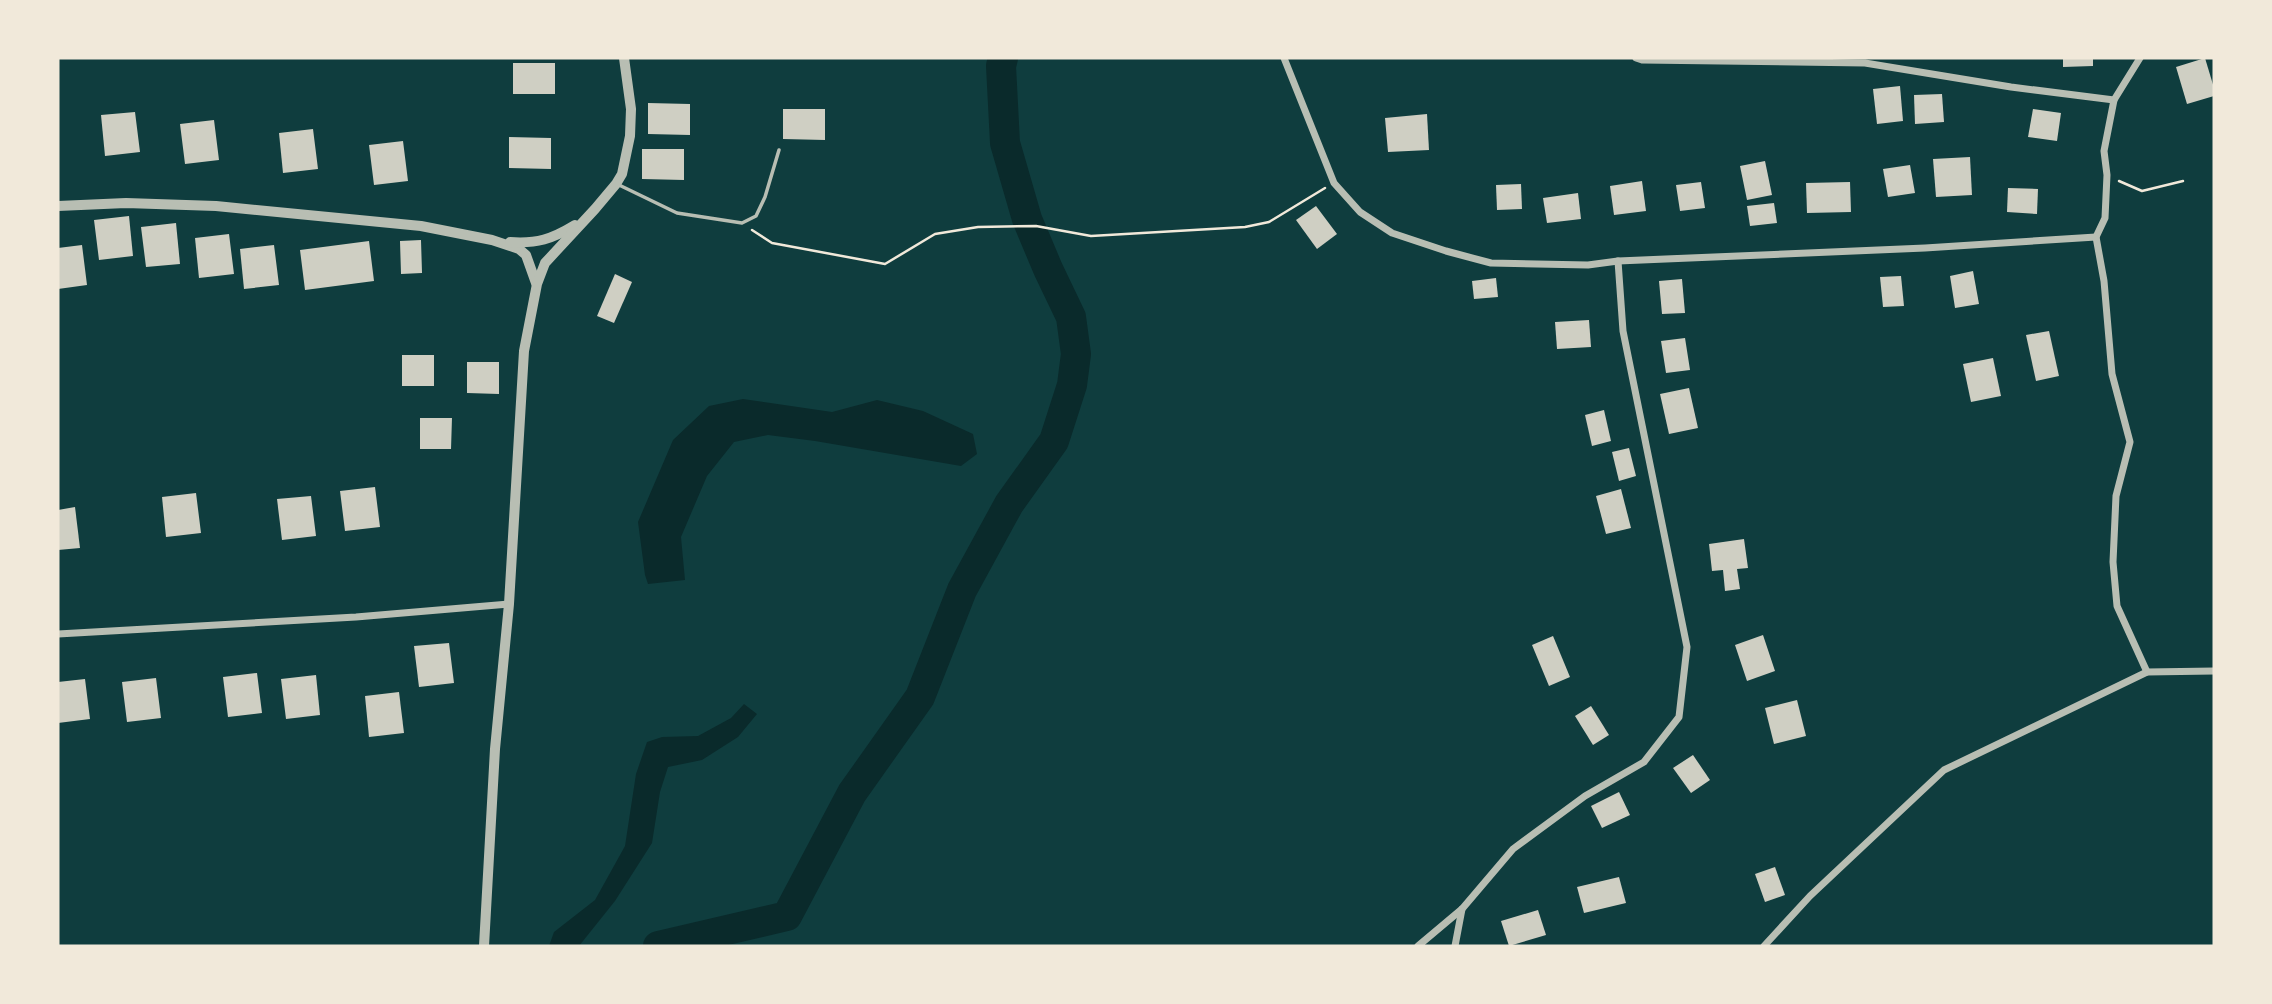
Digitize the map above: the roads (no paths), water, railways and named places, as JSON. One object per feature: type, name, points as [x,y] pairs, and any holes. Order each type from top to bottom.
[{"type":"street","points":[[484,946],[495,749],[509,604],[524,351],[537,284],[545,263],[622,174],[630,135],[631,109],[624,58]]},
{"type":"street","points":[[1284,58],[1334,183],[1360,212],[1392,233],[1491,263],[1588,265],[1618,261],[1926,248],[2096,237]]},
{"type":"street","points":[[1636,58],[1865,63],[2011,87],[2114,100]]},
{"type":"street","points":[[2140,58],[2114,100],[2104,151],[2105,218],[2096,237],[2104,281],[2112,374],[2130,442],[2116,496],[2113,562],[2116,606],[2147,673]]},
{"type":"street","points":[[58,206],[126,203],[216,206],[421,226],[492,240],[519,249],[526,255],[537,284]]},
{"type":"street","points":[[492,240],[538,242],[560,234],[582,221]]},
{"type":"street","points":[[1418,946],[1462,909],[1513,849],[1585,796],[1644,762],[1679,717],[1687,647],[1623,331],[1618,261]]},
{"type":"street","points":[[58,634],[356,617],[509,604]]},
{"type":"street","points":[[1763,946],[1810,896],[1944,769],[2147,673],[2214,671]]},
{"type":"street","points":[[1455,946],[1462,909]]},
{"type":"lane","points":[[616,184],[677,213],[742,223],[756,216],[765,197],[779,150]]},
{"type":"water","points":[[743,399],[832,412],[877,400],[923,411],[973,434],[977,454],[961,466],[768,435],[734,442],[707,476],[681,537],[685,580],[648,584],[638,522],[673,440],[709,406]]},
{"type":"water","points":[[744,704],[757,714],[738,737],[702,760],[668,767],[660,792],[652,843],[615,901],[579,946],[549,946],[554,932],[595,900],[625,846],[636,774],[647,742],[662,737],[698,736],[731,718]]},
{"type":"waterway","points":[[658,946],[787,916],[852,793],[920,697],[962,590],[1009,504],[1054,441],[1072,385],[1076,354],[1071,317],[1027,219],[1005,143],[1001,66],[1003,58]]}]
